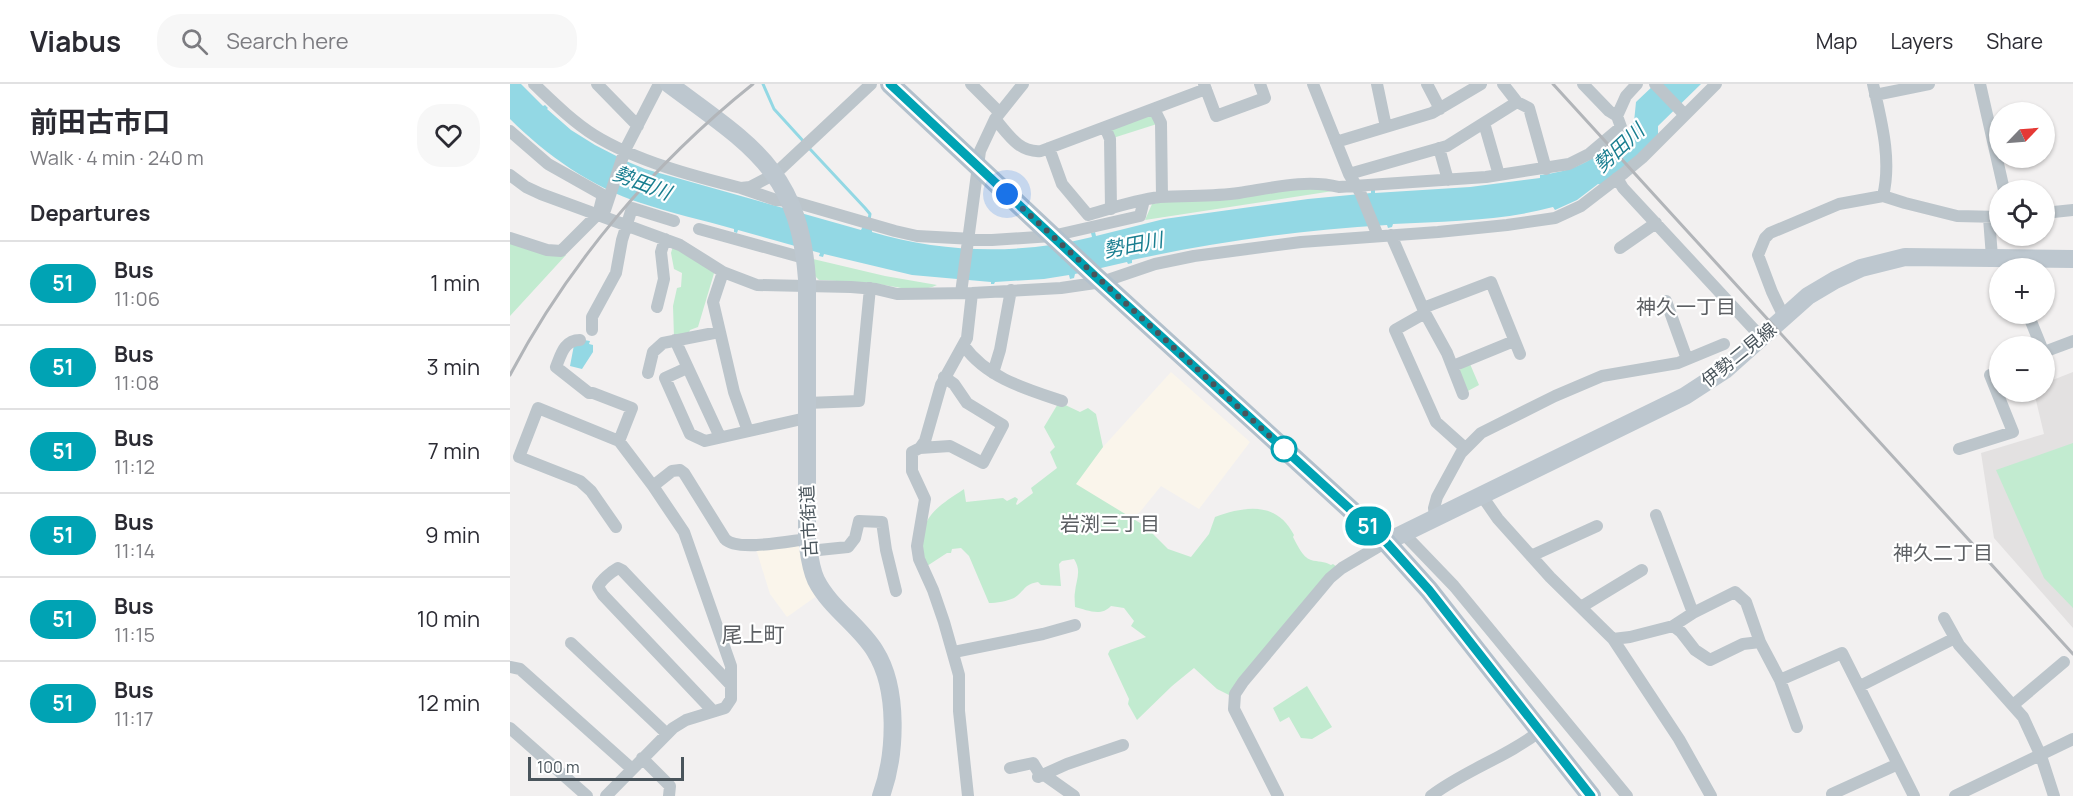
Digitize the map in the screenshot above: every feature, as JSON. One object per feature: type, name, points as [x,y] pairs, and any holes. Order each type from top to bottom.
[{"type":"main road","points":[[890,84],[1099,280],[1395,538],[1429,590],[1591,796]]},
{"type":"street","points":[[534,84],[584,127],[625,152],[776,200],[917,236],[967,240],[1054,237],[1140,216],[1144,200]]},
{"type":"street","points":[[597,84],[638,126]]},
{"type":"street","points":[[510,238],[547,250],[561,251],[601,212],[625,152],[659,84]]},
{"type":"street","name":"古市街道","points":[[669,84],[742,139],[776,174],[792,204],[804,257],[807,286],[808,545],[817,581],[826,596],[875,651],[885,676],[892,722],[892,742],[882,796]]},
{"type":"street","points":[[741,188],[750,187],[776,174],[872,84]]},
{"type":"street","points":[[971,84],[1018,146],[1035,152],[1154,109],[1205,86],[1216,116],[1265,98],[1260,84]]},
{"type":"street","points":[[920,448],[925,441],[944,377],[964,346],[969,327],[965,291],[967,240],[980,151],[997,116],[1023,84]]},
{"type":"street","points":[[1313,84],[1349,174],[1377,233]]},
{"type":"street","points":[[1377,84],[1386,127]]},
{"type":"street","points":[[1427,84],[1440,110]]},
{"type":"street","points":[[1336,142],[1440,110],[1481,84]]},
{"type":"street","points":[[1503,84],[1516,102],[1529,108],[1546,169]]},
{"type":"street","points":[[1049,148],[1062,184],[1088,215],[1162,197],[1237,193],[1294,184],[1324,183],[1358,189],[1499,175],[1569,164],[1589,153],[1621,127],[1617,116],[1609,111],[1583,84]]},
{"type":"street","points":[[1617,116],[1626,96],[1637,84]]},
{"type":"street","points":[[1655,84],[1683,113]]},
{"type":"street","points":[[510,175],[532,190],[601,212],[625,224],[680,244],[723,272],[758,285],[870,288],[897,294],[1061,288],[1194,256],[1377,233],[1391,236],[1555,218],[1581,206],[1642,158],[1683,113],[1716,84]]},
{"type":"street","points":[[1882,196],[1886,182],[1887,160],[1874,90],[1929,84]]},
{"type":"street","points":[[1980,84],[2002,180]]},
{"type":"street","points":[[1349,174],[1447,146],[1516,102]]},
{"type":"street","points":[[1154,109],[1161,123],[1162,197]]},
{"type":"street","points":[[1484,123],[1499,175]]},
{"type":"street","points":[[1105,127],[1110,139],[1111,209]]},
{"type":"street","points":[[510,131],[548,164],[603,195],[601,212]]},
{"type":"street","points":[[1439,148],[1448,180]]},
{"type":"street","points":[[1617,178],[1623,188],[1762,338]]},
{"type":"street","points":[[1784,317],[1758,255],[1765,238],[1770,233],[1839,204],[1882,196],[1957,216],[1989,218]]},
{"type":"street","points":[[592,330],[592,317],[616,273],[625,224],[632,208],[674,221]]},
{"type":"street","points":[[2055,212],[2073,210]]},
{"type":"street","points":[[1620,248],[1656,223]]},
{"type":"street","points":[[699,229],[804,257]]},
{"type":"street","points":[[1391,236],[1424,310],[1453,366],[1462,394]]},
{"type":"street","points":[[657,307],[664,279],[661,252],[665,239]]},
{"type":"street","points":[[1992,257],[1993,246]]},
{"type":"street","name":"伊勢二見線","points":[[1395,538],[1685,396],[1725,370],[1808,296],[1861,268],[1905,257],[2073,260]]},
{"type":"street","points":[[723,272],[713,302],[734,392],[748,431]]},
{"type":"street","points":[[1465,448],[1436,422],[1395,330],[1424,310],[1491,282],[1520,354]]},
{"type":"street","points":[[687,368],[665,378],[690,434],[705,441],[748,431],[806,410],[859,401],[870,288]]},
{"type":"street","points":[[993,373],[1000,350],[1011,290]]},
{"type":"street","points":[[1666,301],[1687,359]]},
{"type":"street","points":[[648,373],[650,359],[663,343],[719,332]]},
{"type":"street","points":[[580,340],[573,340],[566,345],[556,367],[589,393],[632,408],[619,441]]},
{"type":"street","points":[[675,340],[720,437]]},
{"type":"street","points":[[1453,366],[1515,341]]},
{"type":"street","points":[[2055,348],[2073,341]]},
{"type":"street","points":[[1435,518],[1434,508],[1437,497],[1465,448],[1481,433],[1602,376],[1657,367],[1687,359],[1724,344]]},
{"type":"street","points":[[964,346],[979,364],[993,373],[1019,386],[1062,401]]},
{"type":"street","points":[[944,377],[954,384],[967,404],[1003,425],[983,463],[950,446],[920,448],[912,452],[911,465],[925,500],[917,546],[919,559],[933,590],[954,652],[959,675],[959,711],[968,796]]},
{"type":"street","points":[[1959,449],[2013,432],[2001,402]]},
{"type":"street","points":[[606,796],[666,733],[686,720],[725,708],[730,704],[731,666],[684,532],[653,486],[619,441],[538,408],[519,457],[580,481],[591,491],[616,527]]},
{"type":"street","points":[[653,486],[672,471],[680,470],[725,539],[734,544],[848,547],[855,538],[859,521],[882,522],[896,591]]},
{"type":"street","points":[[1482,496],[1498,519],[1531,556],[1613,639],[1679,739],[1711,796]]},
{"type":"street","points":[[1656,515],[1693,614]]},
{"type":"street","points":[[1531,556],[1597,526]]},
{"type":"street","points":[[1278,796],[1234,709],[1235,694],[1329,578],[1395,538],[1454,586],[1627,796]]},
{"type":"street","points":[[713,711],[603,595],[598,587],[600,584],[615,569],[622,570],[731,684]]},
{"type":"street","points":[[1581,607],[1642,570]]},
{"type":"street","points":[[1613,639],[1673,626],[1735,592],[1746,602],[1760,642],[1780,680],[1797,727]]},
{"type":"street","points":[[1944,618],[1955,638],[1972,660],[2023,717],[2041,756],[2054,796]]},
{"type":"street","points":[[954,652],[1043,634],[1075,625]]},
{"type":"street","points":[[1673,626],[1681,632],[1695,650],[1710,660],[1743,644],[1760,642]]},
{"type":"street","points":[[1860,686],[1955,638]]},
{"type":"street","points":[[571,644],[666,733]]},
{"type":"street","points":[[1780,680],[1842,653],[1914,796]]},
{"type":"street","points":[[2013,705],[2064,662]]},
{"type":"street","points":[[510,667],[520,669],[632,769]]},
{"type":"street","points":[[510,728],[587,796]]},
{"type":"street","points":[[1431,796],[1459,777],[1529,740],[1540,731]]},
{"type":"street","points":[[1955,796],[2073,740]]},
{"type":"street","points":[[1041,776],[1123,745]]},
{"type":"street","points":[[642,758],[670,786],[669,796]]},
{"type":"street","points":[[1010,768],[1033,763],[1041,776],[1074,796]]},
{"type":"street","points":[[1832,794],[1898,764]]},
{"type":"shaded area","points":[[1171,372],[1250,442],[1199,509],[1161,486],[1140,512],[1136,515],[1125,515],[1075,484],[1103,447]]},
{"type":"shaded area","points":[[2073,372],[2073,628],[1994,538],[1981,453],[2044,434],[2036,402],[2055,402],[2055,379]]},
{"type":"shaded area","points":[[798,545],[802,548],[818,595],[787,617],[770,594],[756,549]]},
{"type":"green space","points":[[1154,114],[1157,124],[1113,138],[1110,130]]},
{"type":"green space","points":[[1309,188],[1333,191],[1145,220],[1152,204]]},
{"type":"green space","points":[[510,243],[546,255],[566,255],[510,316]]},
{"type":"green space","points":[[673,246],[715,270],[698,327],[690,330],[688,335],[674,337],[673,306],[677,288],[681,287],[682,273],[674,269],[671,253]]},
{"type":"green space","points":[[813,259],[885,276],[937,285],[923,289],[907,289],[869,283],[819,280],[813,274]]},
{"type":"green space","points":[[1470,364],[1479,385],[1466,392],[1459,374],[1461,367]]},
{"type":"green space","points":[[1059,402],[1080,412],[1088,408],[1096,414],[1103,447],[1076,484],[1145,526],[1168,549],[1191,557],[1209,534],[1215,517],[1238,510],[1259,509],[1279,516],[1287,524],[1305,556],[1314,561],[1333,564],[1337,567],[1229,695],[1217,689],[1194,668],[1137,720],[1128,704],[1129,699],[1108,654],[1110,650],[1146,637],[1131,626],[1134,621],[1124,608],[1111,606],[1098,612],[1075,607],[1078,572],[1074,559],[1062,561],[1059,564],[1061,586],[1033,583],[1014,598],[992,603],[989,603],[969,556],[961,548],[952,549],[951,553],[947,553],[927,566],[922,543],[925,524],[941,505],[964,489],[966,502],[1003,498],[1007,501],[1015,497],[1018,499],[1017,505],[1033,493],[1031,488],[1057,468],[1050,452],[1055,447],[1044,427]]},
{"type":"green space","points":[[2073,443],[2073,608],[2044,578],[1996,470]]},
{"type":"green space","points":[[1307,686],[1332,727],[1312,739],[1301,738],[1289,717],[1280,722],[1273,708]]},
{"type":"water","name":"勢田川","points":[[510,84],[521,84],[571,130],[595,145],[645,169],[861,230],[863,226],[872,228],[872,232],[899,239],[953,248],[1009,249],[1065,243],[1092,237],[1091,233],[1095,232],[1096,236],[1164,219],[1308,199],[1371,193],[1371,190],[1375,189],[1375,193],[1470,187],[1540,178],[1540,175],[1556,173],[1581,164],[1613,143],[1634,122],[1636,102],[1655,84],[1701,84],[1658,126],[1658,135],[1631,162],[1602,185],[1598,184],[1577,200],[1555,210],[1553,207],[1494,218],[1393,224],[1388,228],[1387,225],[1355,227],[1259,238],[1132,260],[1132,263],[1128,264],[1127,262],[1075,274],[1074,278],[1070,279],[1069,275],[991,284],[991,282],[912,275],[824,254],[823,257],[819,256],[820,253],[738,230],[737,233],[734,229],[623,197],[571,169],[510,119]]},
{"type":"water","points":[[584,340],[590,341],[589,344],[593,345],[593,352],[582,369],[570,366],[574,345]]},
{"type":"waterway","points":[[763,84],[774,109],[805,143]]},
{"type":"waterway","points":[[809,148],[870,214],[869,220]]},
{"type":"railway","points":[[510,375],[559,293],[616,217],[682,147],[753,84]]},
{"type":"railway","points":[[1553,84],[2073,654]]},
{"type":"bus line","name":"51","points":[[890,84],[1096,277],[1386,542],[1429,590],[1591,796]]},
{"type":"district","name":"神久一丁目","points":[[1686,307]]},
{"type":"district","name":"岩渕三丁目","points":[[1110,524]]},
{"type":"district","name":"神久二丁目","points":[[1943,553]]},
{"type":"district","name":"尾上町","points":[[753,635]]},
{"type":"route","points":[[1007,194],[1286,451],[1284,449]]}]
